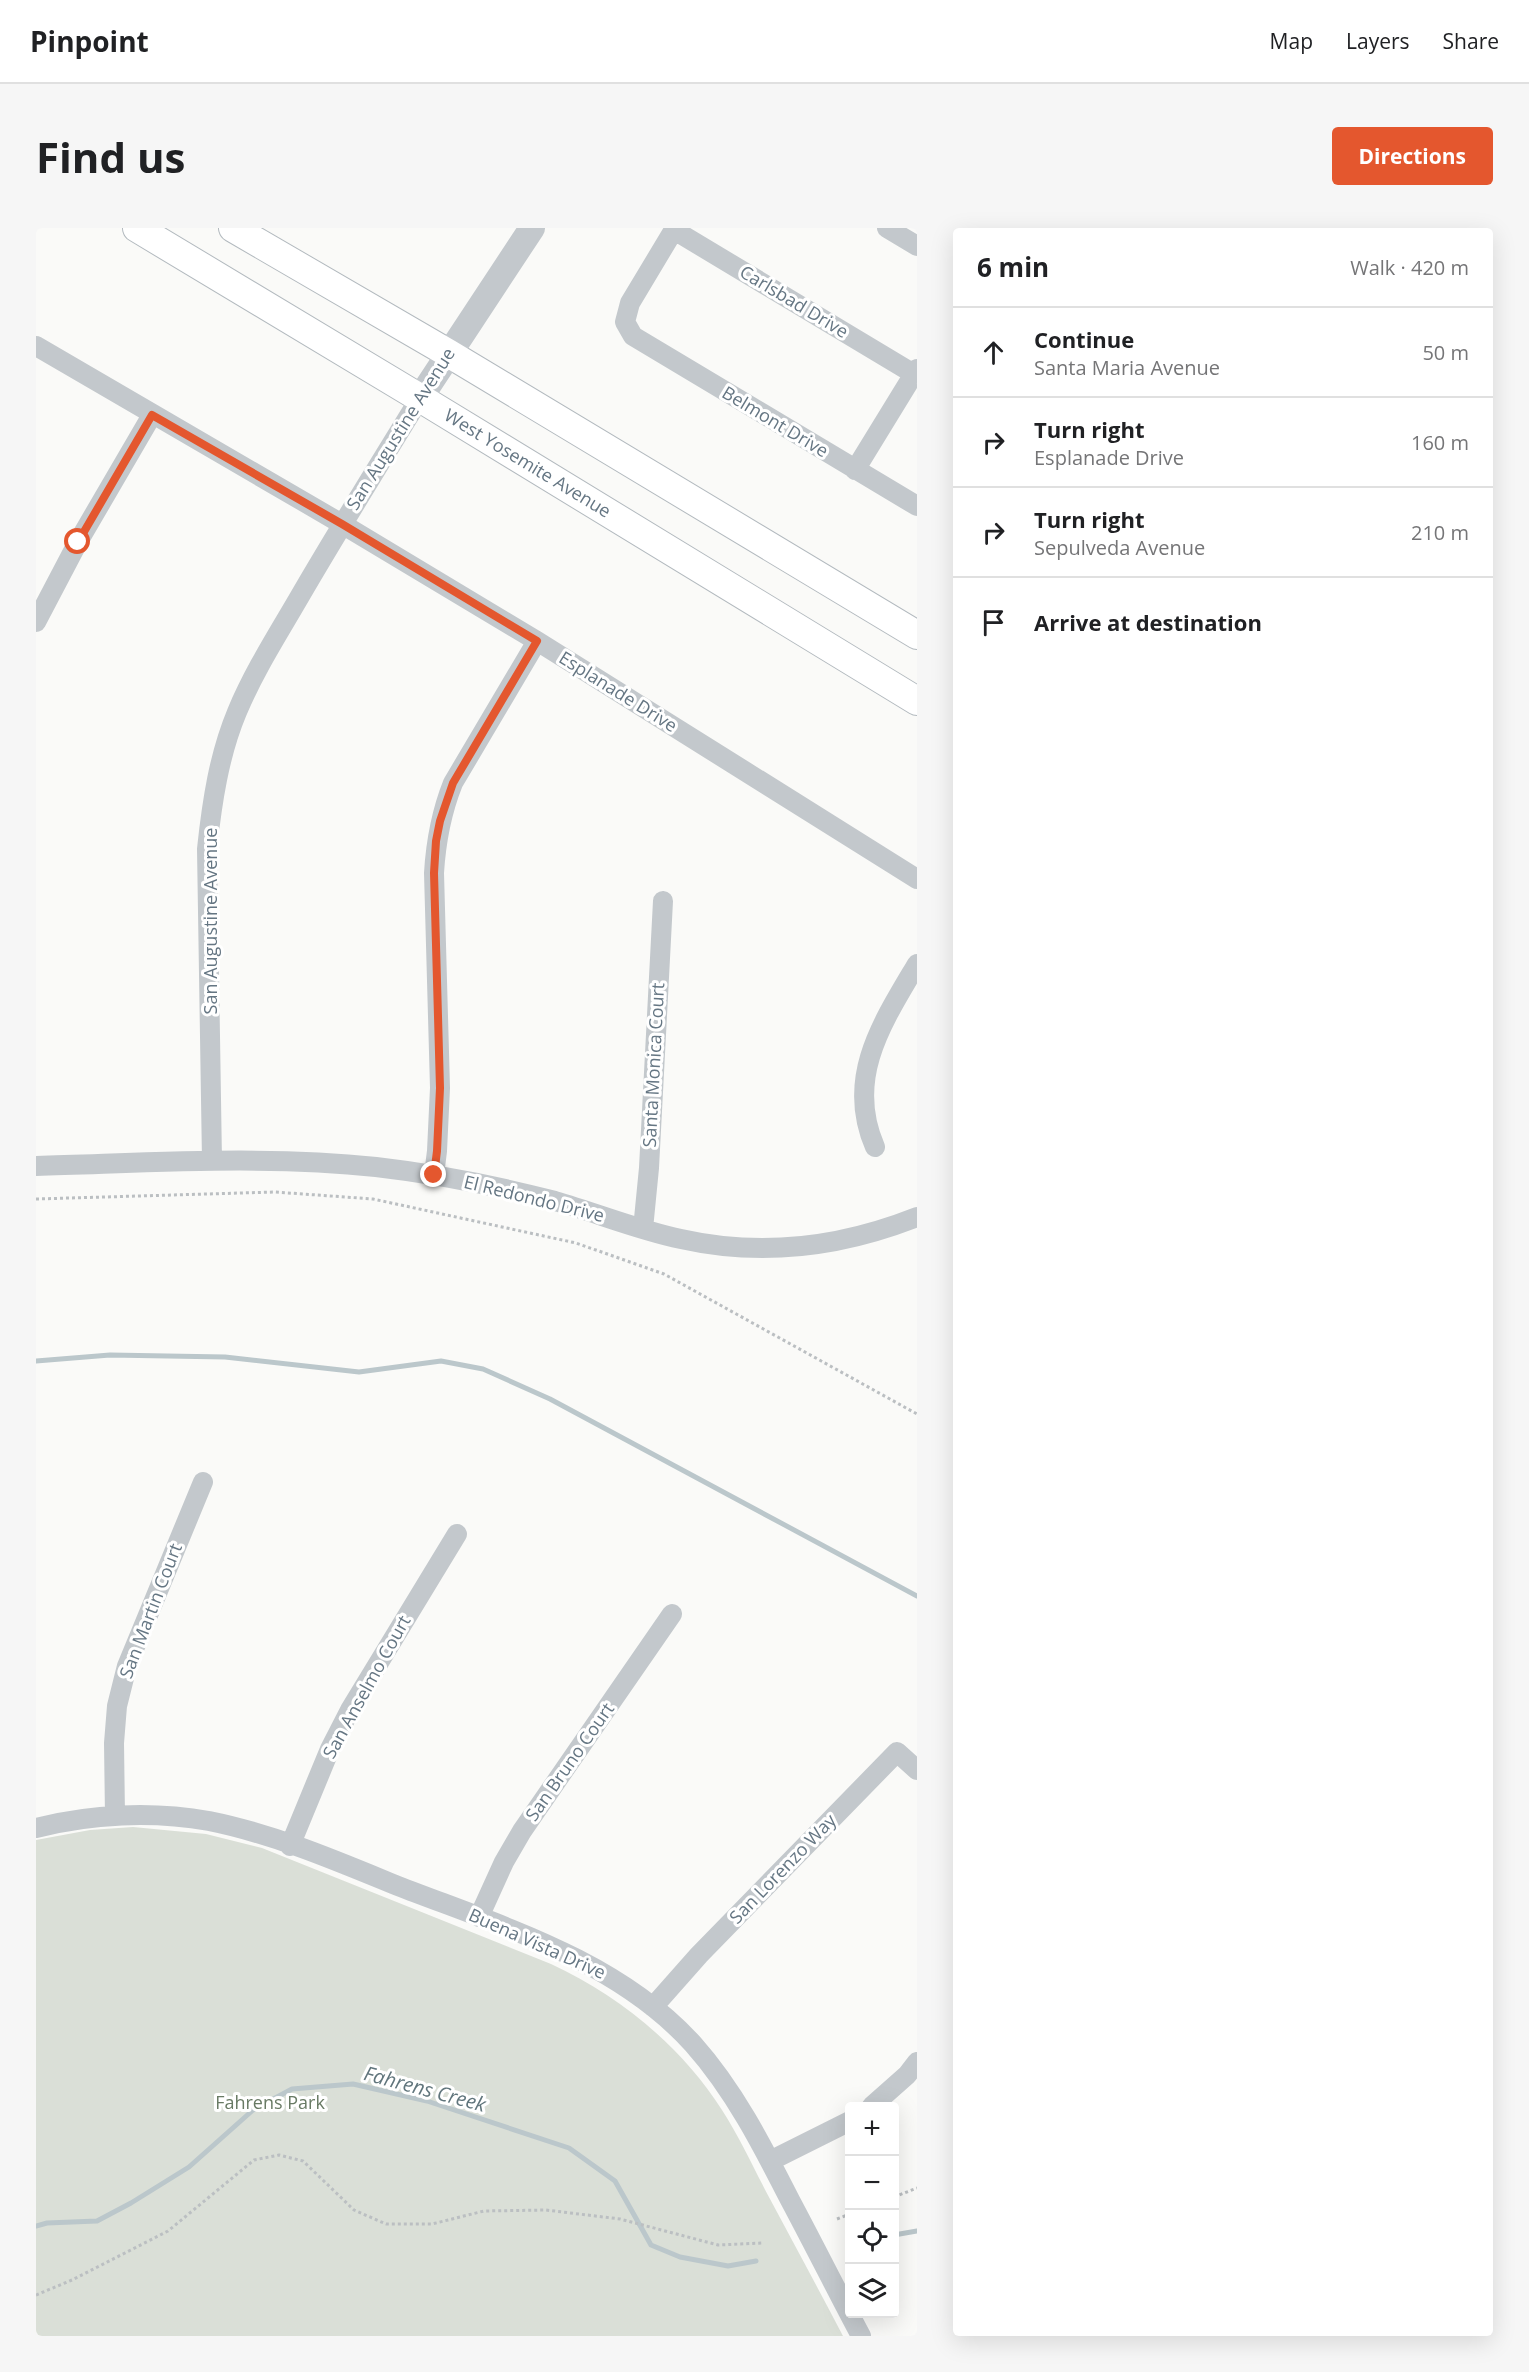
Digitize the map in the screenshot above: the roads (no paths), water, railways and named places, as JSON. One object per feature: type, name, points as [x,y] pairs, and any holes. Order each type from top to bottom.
[{"type":"main road","name":"West Yosemite Avenue","points":[[137,228],[917,701]]},
{"type":"main road","points":[[233,228],[448,352],[917,635]]},
{"type":"street","name":"San Augustine Avenue","points":[[212,1161],[207,849],[212,802],[222,756],[237,712],[252,681],[342,524],[448,352],[532,228]]},
{"type":"street","points":[[887,228],[917,246]]},
{"type":"street","name":"Belmont Drive","points":[[674,229],[630,303],[625,322],[633,336],[917,506]]},
{"type":"street","name":"Carlsbad Drive","points":[[674,229],[916,372]]},
{"type":"street","name":"Esplanade Drive","points":[[36,346],[342,524],[537,641],[917,879]]},
{"type":"street","points":[[855,470],[916,372]]},
{"type":"street","points":[[36,621],[78,542],[152,415]]},
{"type":"street","points":[[434,1175],[440,1088],[434,873],[436,841],[453,783],[537,641]]},
{"type":"street","name":"Santa Monica Court","points":[[643,1229],[649,1168],[663,901]]},
{"type":"street","points":[[875,1147],[864,1117],[863,1104],[863,1089],[870,1056],[878,1035],[917,964]]},
{"type":"street","name":"El Redondo Drive","points":[[36,1166],[296,1161],[376,1167],[476,1183],[555,1201],[680,1239],[730,1246],[795,1247],[847,1240],[917,1217]]},
{"type":"street","name":"San Martin Court","points":[[115,1816],[114,1743],[117,1706],[127,1666],[203,1482]]},
{"type":"street","name":"San Anselmo Court","points":[[290,1846],[330,1749],[350,1710],[457,1534]]},
{"type":"street","name":"San Bruno Court","points":[[479,1917],[504,1862],[522,1831],[672,1614]]},
{"type":"street","name":"San Lorenzo Way","points":[[654,2007],[699,1955],[897,1752],[917,1770]]},
{"type":"street","name":"Buena Vista Drive","points":[[36,1828],[115,1816],[178,1817],[208,1821],[266,1836],[479,1917],[582,1961],[626,1986],[654,2007],[691,2042],[713,2068],[742,2110],[861,2336]]},
{"type":"street","points":[[877,2102],[907,2075],[917,2062]]},
{"type":"street","points":[[770,2161],[845,2123]]},
{"type":"waterway","points":[[36,1361],[110,1355],[225,1357],[359,1372],[441,1361],[483,1369],[550,1399],[917,1596]]},
{"type":"waterway","name":"Fahrens Creek","points":[[36,2226],[47,2223],[97,2221],[189,2167],[253,2110],[292,2089],[353,2084],[427,2101],[569,2148],[615,2181],[651,2245],[680,2257],[728,2266],[756,2261]]},
{"type":"waterway","name":"Fahrens Creek","points":[[899,2234],[917,2231]]},
{"type":"park label","name":"Fahrens Park","points":[[270,2103]]}]
